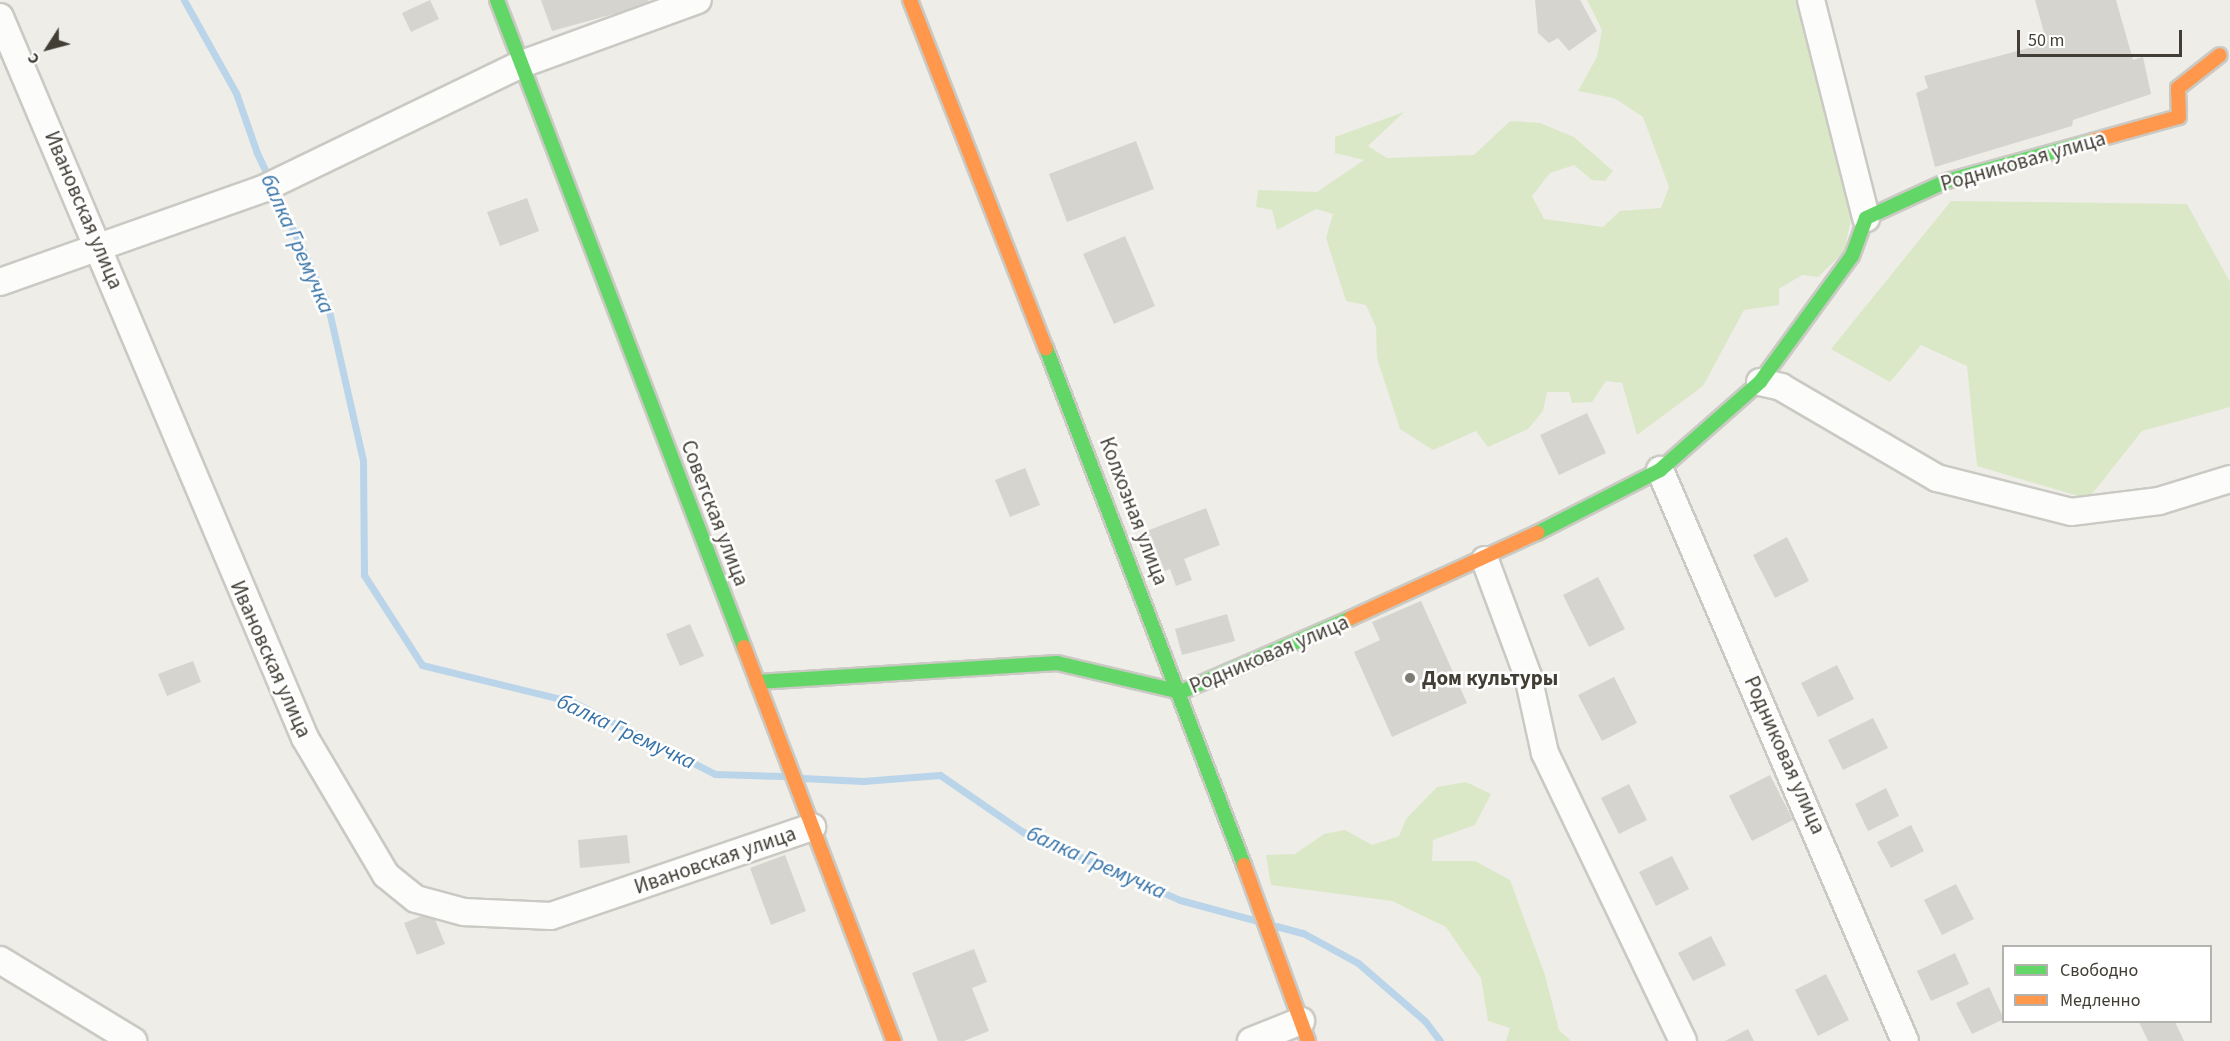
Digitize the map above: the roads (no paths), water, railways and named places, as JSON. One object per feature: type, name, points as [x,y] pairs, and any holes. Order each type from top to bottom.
[{"type":"street","name":"Советская улица","points":[[497,0],[894,1041]]},
{"type":"street","points":[[0,282],[265,188],[522,64],[698,0]]},
{"type":"street","name":"Колхозная улица","points":[[910,0],[1181,692],[1305,1031]]},
{"type":"street","points":[[1810,0],[1866,218]]},
{"type":"street","name":"Ивановская улица","points":[[0,17],[101,245],[304,738],[386,875],[416,898],[464,912],[551,916],[812,827]]},
{"type":"street","name":"Родниковая улица","points":[[757,682],[1057,663],[1181,692],[1485,560],[1660,470],[1760,382],[1852,256],[1866,218],[1947,181],[2180,117],[2178,88],[2220,55]]},
{"type":"street","points":[[1760,382],[1781,387],[1937,478],[2071,512],[2159,501],[2230,479]]},
{"type":"street","name":"Родниковая улица","points":[[1660,470],[1905,1041]]},
{"type":"street","points":[[1485,560],[1528,676],[1545,753],[1683,1041]]},
{"type":"street","points":[[1151,670],[1166,688]]},
{"type":"street","points":[[0,960],[133,1041]]},
{"type":"street","points":[[1251,1041],[1305,1031]]},
{"type":"waterway","name":"балка Гремучка","points":[[184,0],[236,93],[257,153],[327,302],[363,460],[364,575],[422,665],[573,702],[715,774],[782,776]]},
{"type":"waterway","name":"балка Гремучка","points":[[802,778],[863,781],[940,775],[1023,832],[1180,900],[1254,920]]},
{"type":"waterway","name":"балка Гремучка","points":[[1276,926],[1303,933],[1358,963],[1425,1021],[1440,1041]]},
{"type":"place","name":"Дом культуры","points":[[1410,678]]}]
